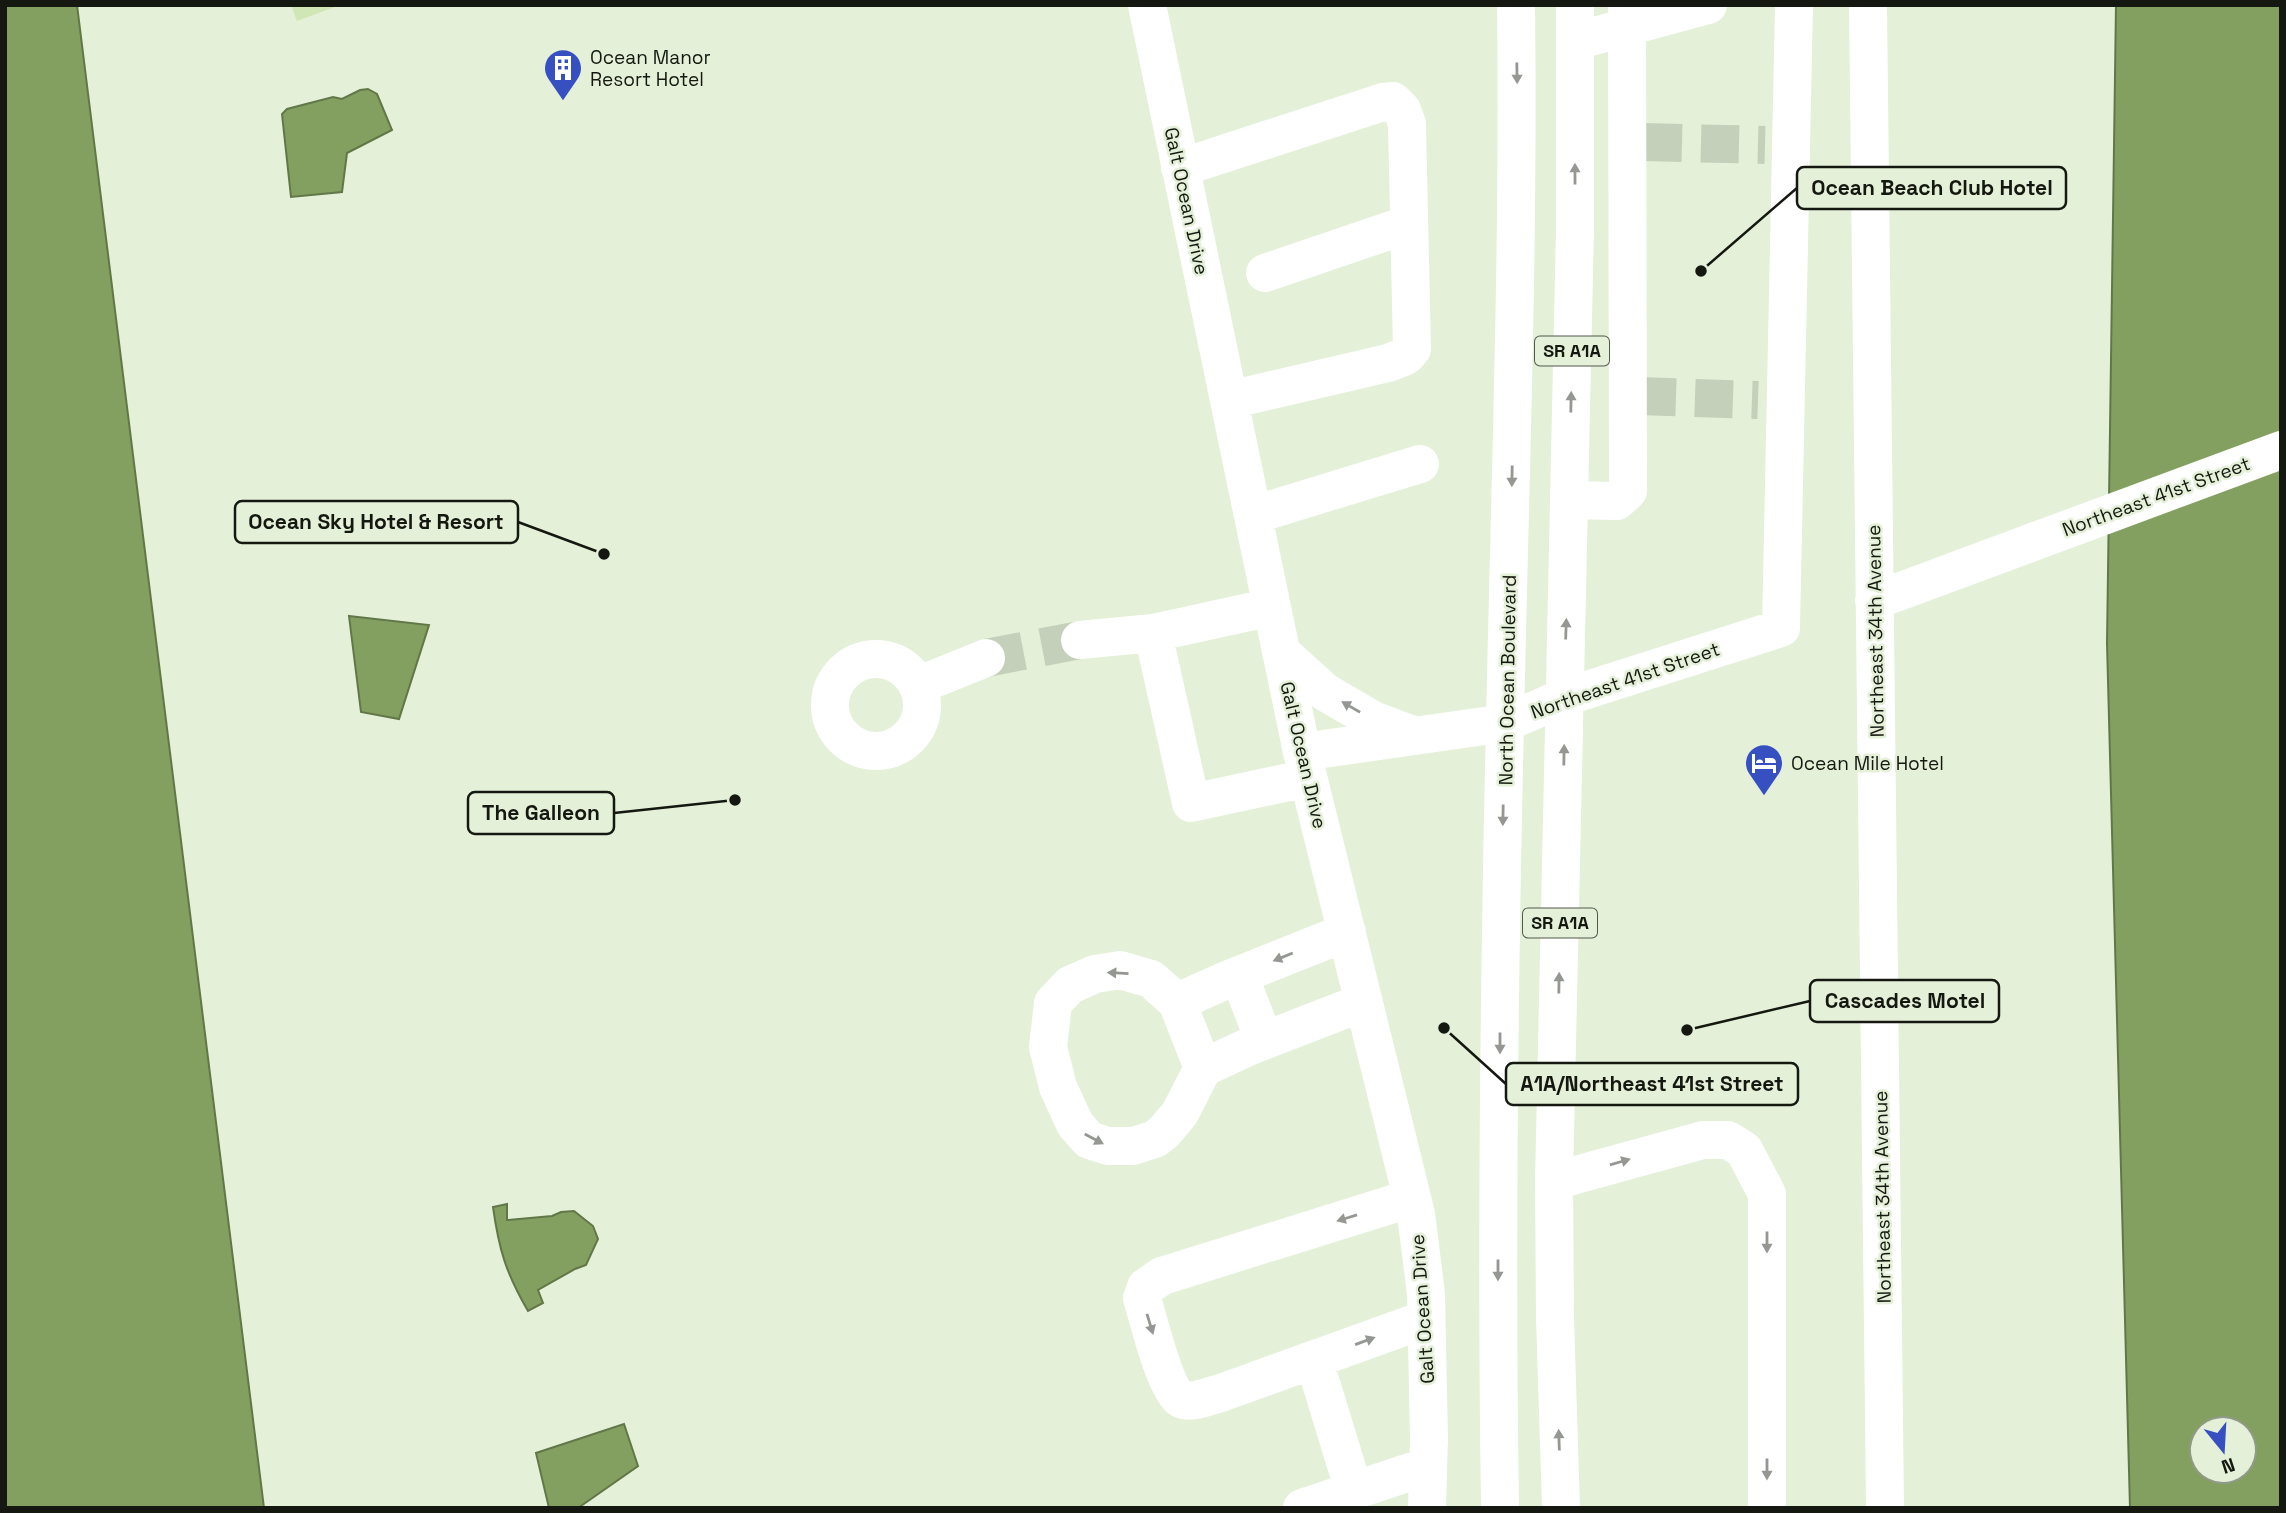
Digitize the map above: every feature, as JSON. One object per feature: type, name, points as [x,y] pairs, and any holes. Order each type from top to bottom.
[{"type":"street","name":"Galt Ocean Drive","points":[[1147,5],[1305,765],[1416,1214],[1426,1294],[1427,1508]]},
{"type":"street","name":"North Ocean Boulevard","points":[[1500,1508],[1497,1354],[1500,986],[1514,346],[1516,5]]},
{"type":"street","points":[[1575,23],[1708,5]]},
{"type":"street","name":"Northeast 41st Street","points":[[1153,633],[1191,803],[1305,765],[1413,735],[1505,723],[1565,697],[1781,628],[1772,400],[1778,145],[1794,5]]},
{"type":"street","name":"Northeast 34th Avenue","points":[[1868,5],[1885,1508]]},
{"type":"street","points":[[1569,500],[1617,501],[1628,491],[1633,396],[1636,141],[1627,16]]},
{"type":"street","name":"SR A1A","points":[[1561,1508],[1554,1181],[1575,242],[1575,23]]},
{"type":"street","points":[[1180,168],[1383,102],[1393,101],[1402,110],[1407,124],[1412,349],[1406,356],[1388,363],[1229,400]]},
{"type":"street","points":[[1265,273],[1409,224]]},
{"type":"street","name":"Northeast 41st Street","points":[[1874,601],[2281,450]]},
{"type":"street","points":[[1253,515],[1420,464]]},
{"type":"street","points":[[1080,640],[1153,633],[1272,607]]},
{"type":"street","points":[[1281,652],[1325,692],[1373,720],[1413,735]]},
{"type":"street","points":[[919,685],[986,658]]},
{"type":"street","points":[[1177,1002],[1347,932]]},
{"type":"street","points":[[1203,1068],[1177,1002],[1151,979],[1119,970],[1095,974],[1070,985],[1054,1003],[1048,1047],[1058,1087],[1075,1124],[1089,1140],[1108,1146],[1133,1146],[1155,1139],[1164,1132],[1180,1113],[1203,1068],[1264,1040],[1364,1002]]},
{"type":"street","points":[[1239,975],[1264,1040]]},
{"type":"street","points":[[1554,1181],[1703,1140],[1728,1140],[1744,1150],[1767,1194],[1767,1508]]},
{"type":"street","points":[[1412,1198],[1162,1276],[1146,1287],[1142,1298],[1168,1381],[1180,1398],[1189,1401],[1218,1394],[1426,1319]]},
{"type":"street","points":[[1314,1360],[1354,1491]]},
{"type":"street","points":[[1302,1508],[1428,1466]]},
{"type":"shaded area","points":[[5,5],[77,5],[264,1508],[5,1508]]},
{"type":"shaded area","points":[[291,5],[340,5],[297,21]]},
{"type":"shaded area","points":[[2116,5],[2281,5],[2281,1508],[2130,1508],[2107,643]]},
{"type":"shaded area","points":[[368,89],[377,94],[392,130],[347,153],[342,192],[291,197],[282,114],[287,109],[333,97],[342,99]]},
{"type":"shaded area","points":[[349,616],[429,625],[399,719],[361,712]]},
{"type":"shaded area","points":[[507,1204],[507,1220],[574,1211],[593,1226],[598,1239],[586,1265],[538,1290],[543,1303],[528,1311],[509,1273],[498,1236],[493,1207]]},
{"type":"shaded area","points":[[624,1424],[638,1466],[578,1508],[549,1508],[536,1453]]},
{"type":"tunnel","points":[[1644,142],[1765,145]]},
{"type":"tunnel","points":[[1638,396],[1758,400]]},
{"type":"tunnel","points":[[986,658],[1080,640]]},
{"type":"place","name":"Ocean Manor Resort Hotel","points":[[563,102]]},
{"type":"place","name":"Ocean Beach Club Hotel","points":[[1701,271]]},
{"type":"place","name":"Ocean Sky Hotel & Resort","points":[[604,554]]},
{"type":"place","name":"Ocean Mile Hotel","points":[[1764,797]]},
{"type":"place","name":"The Galleon","points":[[735,800]]},
{"type":"place","name":"A1A/Northeast 41st Street","points":[[1444,1028]]},
{"type":"place","name":"Cascades Motel","points":[[1687,1030]]}]
